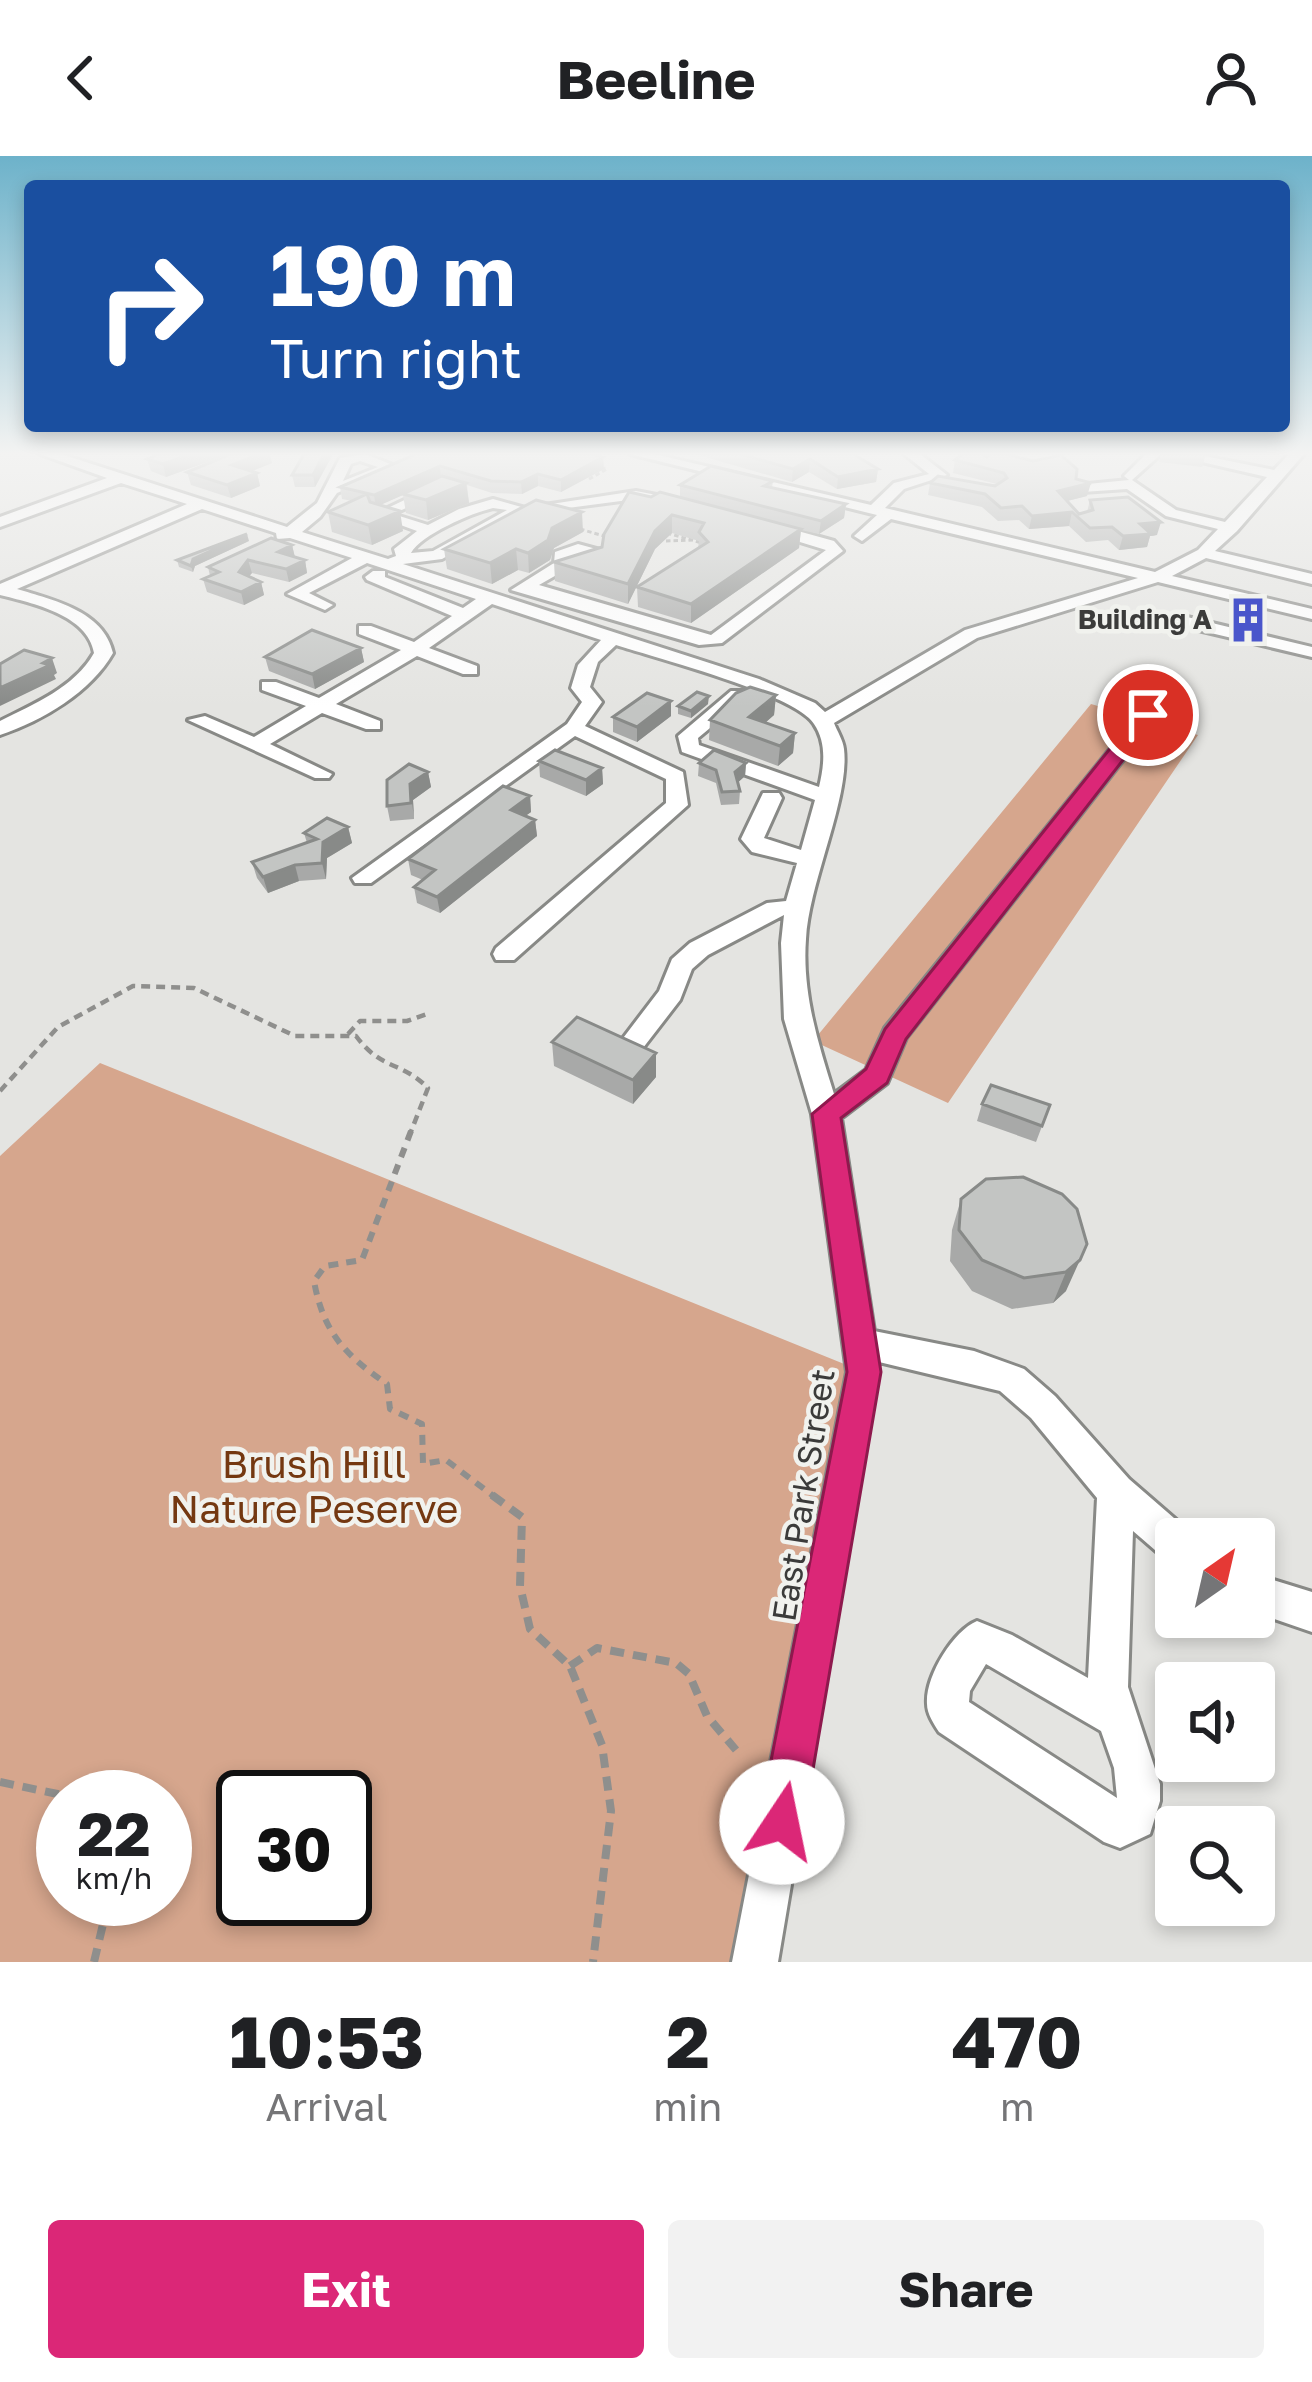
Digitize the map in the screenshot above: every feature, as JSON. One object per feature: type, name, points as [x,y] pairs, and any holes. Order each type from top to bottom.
[{"type":"street","points":[[0,590],[121,538]]},
{"type":"street","points":[[284,538],[752,683],[808,707],[823,721],[970,634],[1158,577],[1204,553],[1220,538]]},
{"type":"street","points":[[374,566],[417,538]]},
{"type":"street","points":[[295,594],[374,566],[436,556],[470,538]]},
{"type":"street","points":[[525,586],[683,638],[716,639],[836,551],[806,538]]},
{"type":"street","points":[[1019,538],[1312,614]]},
{"type":"street","points":[[1204,553],[1312,579]]},
{"type":"street","points":[[308,558],[374,566],[404,593],[464,614]]},
{"type":"street","points":[[254,745],[416,649],[464,614],[562,565]]},
{"type":"street","points":[[1276,571],[1285,584],[1312,592]]},
{"type":"street","points":[[270,587],[326,605]]},
{"type":"street","points":[[0,590],[49,603],[89,621],[98,629],[104,648],[100,664],[78,688],[0,729]]},
{"type":"street","points":[[1183,621],[1312,652]]},
{"type":"street","points":[[365,630],[470,670]]},
{"type":"street","points":[[363,878],[574,728],[592,701],[580,688],[583,671],[590,656],[614,638]]},
{"type":"street","points":[[752,683],[688,736],[686,743],[826,797]]},
{"type":"street","points":[[269,686],[373,725]]},
{"type":"street","points":[[826,1114],[877,1076],[894,1035],[1148,715]]},
{"type":"street","points":[[198,720],[322,774]]},
{"type":"street","name":"East Park Street","points":[[755,1962],[864,1372],[826,1114],[797,1019],[793,944],[797,908],[835,761],[823,721]]},
{"type":"street","points":[[505,953],[677,806],[676,776],[574,728]]},
{"type":"street","points":[[771,799],[752,839],[760,847],[811,859]]},
{"type":"street","points":[[627,1050],[670,994],[681,965],[699,949],[775,908],[797,908]]},
{"type":"street","points":[[861,1343],[974,1366],[1012,1380],[1043,1407],[1116,1492],[1155,1526]]},
{"type":"street","points":[[1113,1715],[998,1648],[976,1641],[950,1684],[947,1706],[954,1717],[1120,1826],[1135,1819],[1141,1789],[1138,1768],[1113,1715],[1108,1687],[1116,1492]]},
{"type":"street","points":[[1275,1600],[1312,1612]]},
{"type":"path","points":[[688,538],[707,544]]},
{"type":"path","points":[[656,540],[695,540]]},
{"type":"path","points":[[0,1091],[58,1028],[133,986],[194,988],[295,1036],[356,1036],[374,1059],[412,1072],[428,1088],[362,1260],[325,1266],[314,1281],[319,1316],[332,1343],[387,1384],[391,1408],[422,1424],[423,1464],[446,1460],[522,1517],[520,1586],[530,1629],[570,1666],[602,1745],[611,1811],[593,1962]]},
{"type":"path","points":[[347,1035],[360,1021],[407,1021],[430,1013]]},
{"type":"path","points":[[570,1666],[597,1648],[676,1663],[688,1675],[707,1716],[736,1750]]},
{"type":"path","points":[[0,1782],[36,1790]]},
{"type":"path","points":[[94,1962],[103,1926]]},
{"type":"green space","points":[[1091,704],[1198,735],[948,1103],[813,1041]]},
{"type":"green space","name":"Brush Hill Nature Peserve","points":[[100,1063],[864,1372],[755,1962],[0,1962],[0,1156]]},
{"type":"building","points":[[238,538],[193,559],[191,566],[177,560]]},
{"type":"building","points":[[270,538],[292,545],[278,552],[305,560],[286,569],[248,560],[239,572],[261,582],[241,592],[203,579],[219,572],[208,567]]},
{"type":"building","points":[[464,538],[549,538],[528,553],[516,549],[490,563],[444,549]]},
{"type":"building","points":[[603,538],[651,538],[628,584],[554,562],[602,547]]},
{"type":"building","points":[[705,538],[787,538],[691,604],[637,587],[708,542]]},
{"type":"building","points":[[312,630],[361,648],[312,674],[265,657]]},
{"type":"building","points":[[24,650],[52,658],[43,663],[50,665],[0,688],[0,664]]},
{"type":"building","points":[[750,687],[776,695],[749,717],[795,733],[780,746],[710,720],[736,693]]},
{"type":"building","points":[[697,692],[709,696],[691,711],[678,706]]},
{"type":"building","points":[[647,693],[671,701],[637,727],[613,717]]},
{"type":"building","points":[[555,750],[602,768],[586,780],[539,761]]},
{"type":"building","points":[[714,750],[746,763],[735,772],[740,791],[722,792],[716,770],[699,763]]},
{"type":"building","points":[[409,764],[428,772],[410,784],[411,803],[387,806],[387,780]]},
{"type":"building","points":[[503,786],[530,796],[511,810],[535,820],[437,897],[414,887],[435,870],[408,859]]},
{"type":"building","points":[[327,818],[348,827],[323,842],[322,863],[295,865],[263,877],[252,862],[317,839],[304,833]]},
{"type":"building","points":[[577,1017],[656,1053],[633,1080],[552,1042]]},
{"type":"building","points":[[991,1085],[1050,1105],[1042,1126],[982,1104]]},
{"type":"building","points":[[1023,1177],[1062,1194],[1077,1209],[1087,1244],[1080,1260],[1066,1272],[1024,1278],[982,1260],[959,1230],[961,1199],[986,1179]]},
{"type":"place","name":"Building A","points":[[1248,620]]},
{"type":"route","points":[[782,1822],[864,1372],[859,1313],[826,1114],[877,1076],[894,1035],[1148,715]]}]
